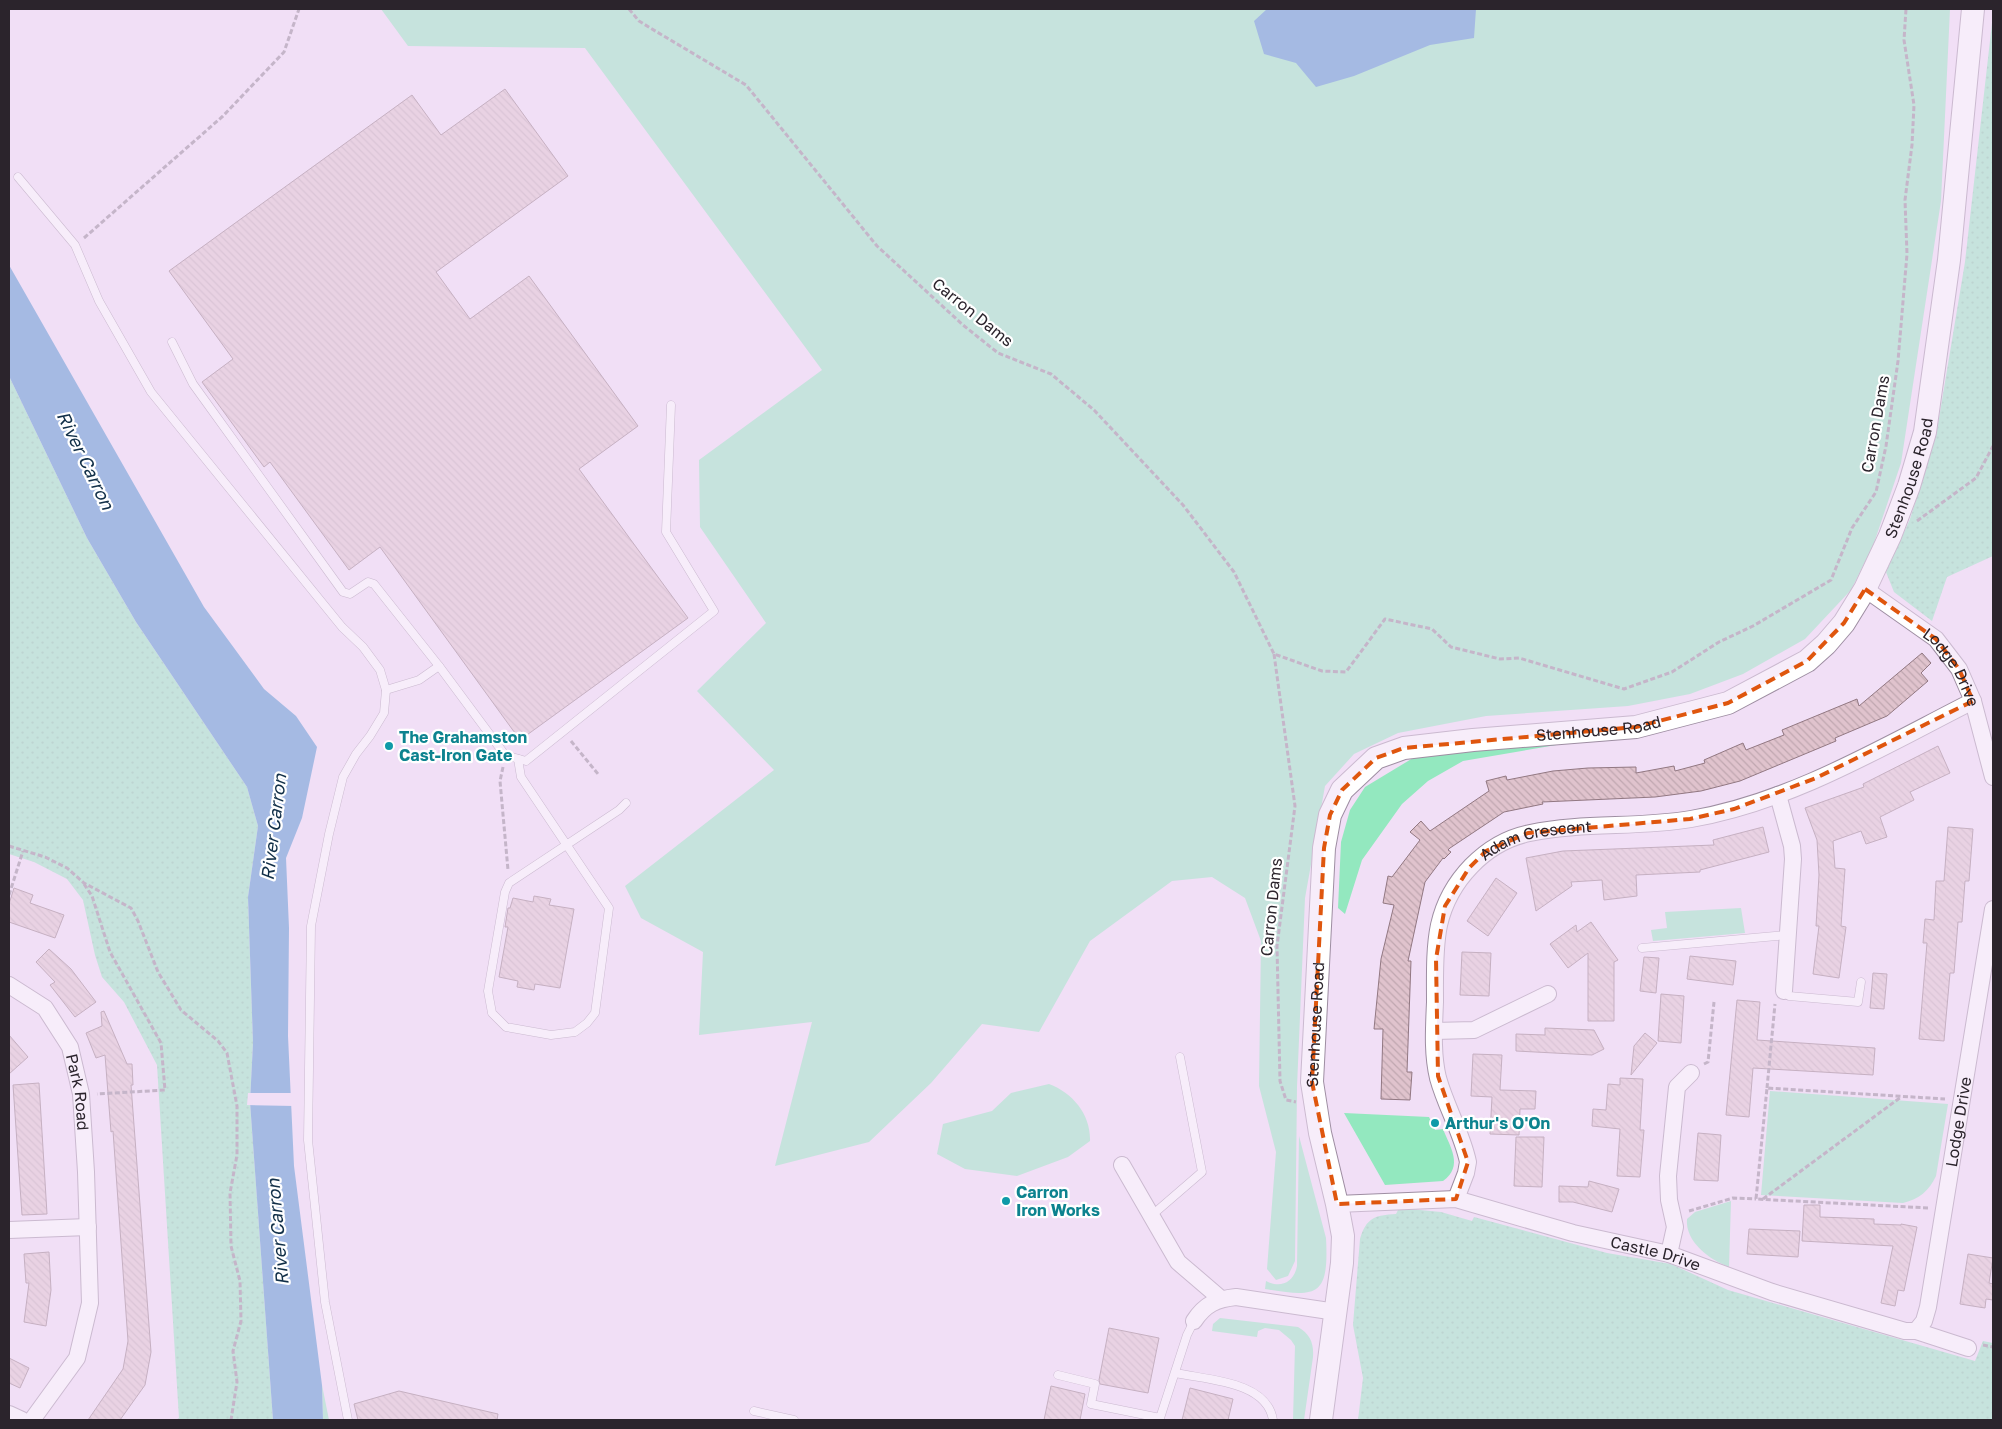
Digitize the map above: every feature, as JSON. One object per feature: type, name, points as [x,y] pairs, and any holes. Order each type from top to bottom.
[{"type":"street","name":"Stenhouse Road","points":[[1321,1420],[1336,1312],[1343,1236],[1320,1133],[1312,1082],[1324,848],[1330,815],[1342,790],[1376,758],[1404,748],[1473,740],[1636,728],[1728,703],[1807,661],[1826,644],[1844,623],[1866,589],[1890,536],[1909,486],[1925,432],[1949,260],[1973,9]]},
{"type":"street","name":"Lodge Drive","points":[[1866,589],[1936,639],[1959,669],[1973,701],[1993,777]]},
{"type":"street","name":"Adam Crescent","points":[[1456,1199],[1468,1162],[1438,1076],[1434,1031],[1439,925],[1445,906],[1457,884],[1469,868],[1486,852],[1528,833],[1690,819],[1734,810],[1778,794],[1878,749],[1973,701]]},
{"type":"street","points":[[1778,794],[1792,846],[1793,859],[1784,991]]},
{"type":"street","name":"Lodge Drive","points":[[1916,1331],[1924,1321],[1928,1307],[1990,954],[1993,909]]},
{"type":"street","name":"Park Road","points":[[9,985],[45,1008],[70,1047],[81,1094],[90,1303],[77,1358],[32,1420]]},
{"type":"street","points":[[1434,1031],[1474,1030],[1548,994]]},
{"type":"street","points":[[1669,1254],[1676,1228],[1669,1200],[1668,1176],[1677,1087],[1691,1073]]},
{"type":"street","points":[[1122,1166],[1178,1262],[1220,1298]]},
{"type":"street","name":"Castle Drive","points":[[1337,1204],[1456,1199],[1573,1233],[1669,1254],[1772,1292],[1906,1331],[1916,1331],[1968,1348]]},
{"type":"street","points":[[9,1230],[88,1227]]},
{"type":"street","points":[[1194,1321],[1208,1305],[1220,1298],[1236,1297],[1336,1312]]},
{"type":"street","points":[[9,1414],[22,1420]]},
{"type":"lane","points":[[18,177],[75,245],[99,301],[151,392],[342,627],[363,647],[380,670],[386,690],[384,713],[356,754],[344,777],[329,834],[311,926],[308,1140],[325,1302],[348,1420]]},
{"type":"lane","points":[[172,342],[193,384],[343,592],[350,594],[368,582],[374,584],[439,666],[505,755],[518,760],[526,760],[714,612],[666,532],[671,405]]},
{"type":"lane","points":[[386,690],[419,680],[439,666]]},
{"type":"lane","points":[[518,760],[521,777],[567,846],[609,908],[595,1013],[587,1023],[575,1032],[551,1035],[506,1027],[492,1013],[488,991],[509,883],[567,846],[626,804]]},
{"type":"lane","points":[[1642,948],[1787,935]]},
{"type":"lane","points":[[1784,991],[1789,996],[1858,1002],[1861,982]]},
{"type":"lane","points":[[1151,1216],[1202,1172],[1180,1056]]},
{"type":"lane","points":[[1058,1375],[1095,1384],[1091,1404],[1160,1418],[1187,1335],[1194,1321]]},
{"type":"lane","points":[[1176,1373],[1249,1389],[1261,1397],[1268,1406],[1272,1420]]},
{"type":"lane","points":[[754,1411],[794,1420]]},
{"type":"path","points":[[75,245],[113,215],[154,175],[223,116],[250,88],[284,52],[299,9]]},
{"type":"path","name":"Carron Dams","points":[[629,9],[639,21],[652,30],[746,86],[877,246],[963,325],[998,353],[1051,374],[1094,410],[1183,505],[1234,572],[1274,654],[1294,806],[1277,946],[1280,1081],[1286,1100],[1302,1103]]},
{"type":"path","name":"Carron Dams","points":[[1274,654],[1322,671],[1346,672],[1385,619],[1432,629],[1451,647],[1500,659],[1519,658],[1624,689],[1672,672],[1719,642],[1753,626],[1830,580],[1852,528],[1876,492],[1886,446],[1898,361],[1907,254],[1905,200],[1912,145],[1914,105],[1904,40],[1906,9]]},
{"type":"path","points":[[1890,536],[1921,519],[1976,478],[1993,446]]},
{"type":"path","points":[[563,731],[598,774]]},
{"type":"path","points":[[505,755],[500,781],[509,883]]},
{"type":"path","points":[[9,846],[45,857],[67,868],[84,883],[131,908],[158,972],[181,1010],[218,1041],[227,1053],[237,1106],[237,1155],[230,1193],[231,1246],[240,1281],[241,1313],[233,1350],[237,1382],[231,1420]]},
{"type":"path","points":[[9,894],[24,851]]},
{"type":"path","points":[[81,1094],[165,1090],[161,1043],[110,952],[92,896],[84,883]]},
{"type":"path","points":[[1756,1199],[1775,1001],[1784,991]]},
{"type":"path","points":[[1691,1073],[1708,1062],[1714,1002]]},
{"type":"path","points":[[1767,1088],[1963,1100]]},
{"type":"path","points":[[1762,1200],[1902,1096]]},
{"type":"path","points":[[1673,1216],[1733,1198],[1914,1206],[1944,1210]]},
{"type":"highlighted area","points":[[1865,589],[1936,639],[1959,669],[1973,701],[1816,778],[1734,809],[1690,819],[1528,833],[1486,851],[1469,868],[1445,906],[1436,959],[1438,1076],[1468,1162],[1456,1199],[1337,1204],[1312,1082],[1324,848],[1330,815],[1342,790],[1376,758],[1404,748],[1636,727],[1728,703],[1807,661],[1844,623]]},
{"type":"green space","points":[[381,9],[1950,9],[1941,201],[1901,463],[1873,546],[1851,590],[1805,639],[1743,674],[1690,694],[1628,706],[1486,716],[1398,733],[1354,754],[1325,786],[1305,898],[1297,1087],[1295,1261],[1288,1276],[1276,1280],[1267,1269],[1276,1152],[1259,1086],[1261,941],[1245,898],[1212,877],[1172,881],[1090,941],[1039,1032],[982,1024],[931,1083],[869,1142],[775,1166],[812,1022],[699,1035],[703,952],[641,918],[625,886],[774,770],[697,691],[766,623],[700,527],[699,460],[822,370],[585,48],[408,46]]},
{"type":"green space","points":[[1993,14],[1993,556],[1947,577],[1932,621],[1894,592],[1886,572],[1910,519],[1936,436],[1965,262]]},
{"type":"green space","points":[[9,376],[87,538],[136,622],[247,787],[258,826],[248,897],[253,1043],[250,1102],[273,1420],[176,1420],[179,1418],[157,1065],[124,1002],[102,977],[95,955],[83,900],[67,879],[34,862],[9,854]]},
{"type":"green space","points":[[1591,739],[1463,761],[1428,781],[1402,804],[1362,860],[1345,914],[1338,908],[1341,842],[1350,810],[1365,787],[1418,755]]},
{"type":"green space","points":[[1741,908],[1745,933],[1653,941],[1651,930],[1667,928],[1665,912]]},
{"type":"green space","points":[[1049,1084],[1073,1099],[1084,1114],[1090,1131],[1090,1141],[1068,1157],[1017,1176],[965,1169],[937,1154],[943,1124],[992,1111],[1011,1093]]},
{"type":"green space","points":[[1770,1091],[1948,1104],[1936,1176],[1923,1194],[1903,1203],[1761,1195]]},
{"type":"green space","points":[[1344,1113],[1429,1117],[1435,1130],[1443,1129],[1454,1156],[1453,1169],[1443,1181],[1385,1185]]},
{"type":"green space","points":[[1299,1136],[1326,1238],[1326,1257],[1322,1282],[1316,1289],[1297,1293],[1265,1289],[1266,1281],[1282,1284],[1290,1280],[1297,1266]]},
{"type":"green space","points":[[1731,1201],[1729,1267],[1714,1260],[1700,1249],[1690,1235],[1687,1219],[1695,1212]]},
{"type":"green space","points":[[1399,1208],[1441,1212],[1472,1221],[1474,1217],[1607,1253],[1671,1264],[1728,1290],[1975,1361],[1983,1341],[1993,1343],[1993,1420],[1358,1420],[1363,1378],[1353,1325],[1360,1239],[1368,1222],[1382,1215],[1396,1214]]},
{"type":"green space","points":[[1220,1318],[1298,1327],[1306,1333],[1312,1343],[1313,1357],[1304,1420],[1293,1420],[1295,1346],[1291,1340],[1279,1330],[1265,1328],[1258,1331],[1257,1337],[1212,1331],[1213,1324]]},
{"type":"green space","points":[[322,1385],[329,1420],[323,1420]]},
{"type":"water","points":[[1267,9],[1476,9],[1474,38],[1430,45],[1354,76],[1316,87],[1296,63],[1264,54],[1254,21]]},
{"type":"water","name":"River Carron","points":[[9,265],[204,607],[264,689],[296,716],[317,747],[302,818],[286,858],[289,928],[288,1036],[294,1166],[322,1385],[323,1420],[273,1420],[250,1102],[253,1043],[248,897],[258,826],[247,787],[136,622],[87,538],[9,376]]},
{"type":"pier","points":[[248,1093],[293,1093],[294,1106],[247,1105]]},
{"type":"building","points":[[505,89],[568,176],[436,272],[470,319],[529,276],[638,426],[579,469],[688,618],[520,740],[380,547],[349,570],[270,462],[264,467],[202,382],[233,359],[169,271],[412,95],[441,135]]},
{"type":"building","points":[[1922,653],[1931,663],[1921,673],[1928,681],[1887,716],[1835,738],[1836,741],[1740,781],[1701,791],[1655,797],[1542,802],[1543,804],[1504,812],[1450,848],[1448,850],[1451,852],[1443,858],[1425,882],[1408,961],[1411,961],[1407,1072],[1412,1072],[1410,1100],[1381,1099],[1383,1029],[1374,1029],[1381,959],[1394,905],[1383,903],[1388,876],[1392,877],[1420,840],[1410,832],[1421,821],[1430,831],[1489,791],[1486,781],[1506,776],[1507,780],[1553,771],[1588,768],[1636,767],[1636,773],[1674,766],[1675,771],[1705,763],[1704,760],[1743,743],[1746,750],[1784,735],[1782,730],[1857,699],[1859,706]]},
{"type":"building","points":[[1938,746],[1950,773],[1910,792],[1914,800],[1880,817],[1887,837],[1866,844],[1861,831],[1833,841],[1835,868],[1845,869],[1841,926],[1846,927],[1839,978],[1813,974],[1819,926],[1816,926],[1819,875],[1817,840],[1805,808],[1864,787],[1863,784]]},
{"type":"building","points":[[1763,827],[1769,852],[1700,870],[1700,872],[1636,875],[1637,896],[1604,900],[1602,880],[1571,882],[1572,886],[1536,911],[1526,858],[1563,851],[1714,845],[1713,840]]},
{"type":"building","points":[[1948,827],[1973,829],[1969,881],[1965,881],[1962,922],[1958,922],[1954,973],[1950,973],[1944,1041],[1919,1039],[1927,943],[1923,943],[1925,919],[1934,920],[1936,881],[1944,881]]},
{"type":"building","points":[[1496,878],[1517,893],[1488,936],[1467,921]]},
{"type":"building","points":[[14,888],[33,895],[30,903],[64,915],[55,938],[9,922],[9,904]]},
{"type":"building","points":[[534,896],[551,899],[549,905],[574,909],[560,988],[535,984],[534,990],[517,987],[518,981],[499,977],[508,927],[505,927],[508,908],[510,908],[513,898],[533,902]]},
{"type":"building","points":[[1591,922],[1618,960],[1614,962],[1614,1021],[1588,1021],[1588,953],[1568,968],[1550,944],[1576,925],[1577,932]]},
{"type":"building","points":[[49,949],[71,969],[96,1002],[75,1017],[50,985],[55,982],[36,962]]},
{"type":"building","points":[[1462,952],[1491,953],[1489,996],[1460,995]]},
{"type":"building","points":[[1690,956],[1736,961],[1733,985],[1687,979]]},
{"type":"building","points":[[1644,957],[1659,958],[1656,993],[1640,991]]},
{"type":"building","points":[[1873,973],[1887,974],[1884,1009],[1870,1008]]},
{"type":"building","points":[[1661,994],[1684,996],[1681,1043],[1658,1041]]},
{"type":"building","points":[[1737,1000],[1760,1002],[1757,1040],[1875,1048],[1873,1075],[1753,1068],[1749,1117],[1726,1115]]},
{"type":"building","points":[[104,1011],[127,1064],[132,1064],[133,1085],[131,1085],[151,1352],[145,1385],[120,1420],[88,1420],[123,1369],[128,1341],[113,1131],[111,1132],[105,1055],[96,1058],[86,1033],[102,1026],[101,1012]]},
{"type":"building","points":[[1545,1028],[1594,1030],[1604,1049],[1592,1055],[1516,1051],[1516,1034],[1545,1035]]},
{"type":"building","points":[[1645,1033],[1657,1043],[1631,1075],[1634,1046]]},
{"type":"building","points":[[9,1035],[28,1057],[9,1074]]},
{"type":"building","points":[[1473,1054],[1502,1055],[1500,1090],[1536,1091],[1535,1109],[1520,1109],[1519,1135],[1490,1134],[1492,1097],[1471,1096]]},
{"type":"building","points":[[1620,1078],[1643,1079],[1640,1130],[1644,1130],[1640,1177],[1617,1176],[1620,1129],[1592,1126],[1593,1109],[1606,1110],[1608,1084],[1620,1085]]},
{"type":"building","points":[[39,1083],[47,1214],[22,1215],[13,1085]]},
{"type":"building","points":[[1698,1133],[1721,1135],[1718,1181],[1694,1180]]},
{"type":"building","points":[[1516,1137],[1544,1137],[1542,1187],[1514,1186]]},
{"type":"building","points":[[1589,1181],[1619,1189],[1612,1212],[1573,1202],[1559,1202],[1559,1186],[1588,1187]]},
{"type":"building","points":[[1804,1205],[1820,1205],[1820,1217],[1874,1219],[1874,1224],[1901,1224],[1917,1227],[1904,1291],[1898,1290],[1895,1306],[1881,1303],[1893,1246],[1802,1241]]},
{"type":"building","points":[[1749,1229],[1800,1231],[1798,1257],[1747,1254]]},
{"type":"building","points":[[49,1252],[51,1290],[46,1326],[24,1322],[29,1283],[26,1283],[24,1254]]},
{"type":"building","points":[[1968,1254],[1993,1258],[1989,1283],[1993,1284],[1993,1300],[1986,1299],[1985,1308],[1960,1304]]},
{"type":"building","points":[[1109,1328],[1159,1338],[1148,1393],[1100,1384],[1099,1380]]},
{"type":"building","points":[[9,1358],[29,1368],[20,1388],[9,1383]]},
{"type":"building","points":[[1051,1386],[1085,1394],[1080,1420],[1044,1420]]},
{"type":"building","points":[[1190,1388],[1233,1399],[1228,1420],[1182,1420]]},
{"type":"building","points":[[399,1391],[498,1414],[497,1420],[358,1420],[354,1404]]},
{"type":"place","name":"The Grahamston Cast-Iron Gate","points":[[389,746]]},
{"type":"place","name":"Arthur's O'On","points":[[1435,1123]]},
{"type":"place","name":"Carron Iron Works","points":[[1006,1201]]}]
